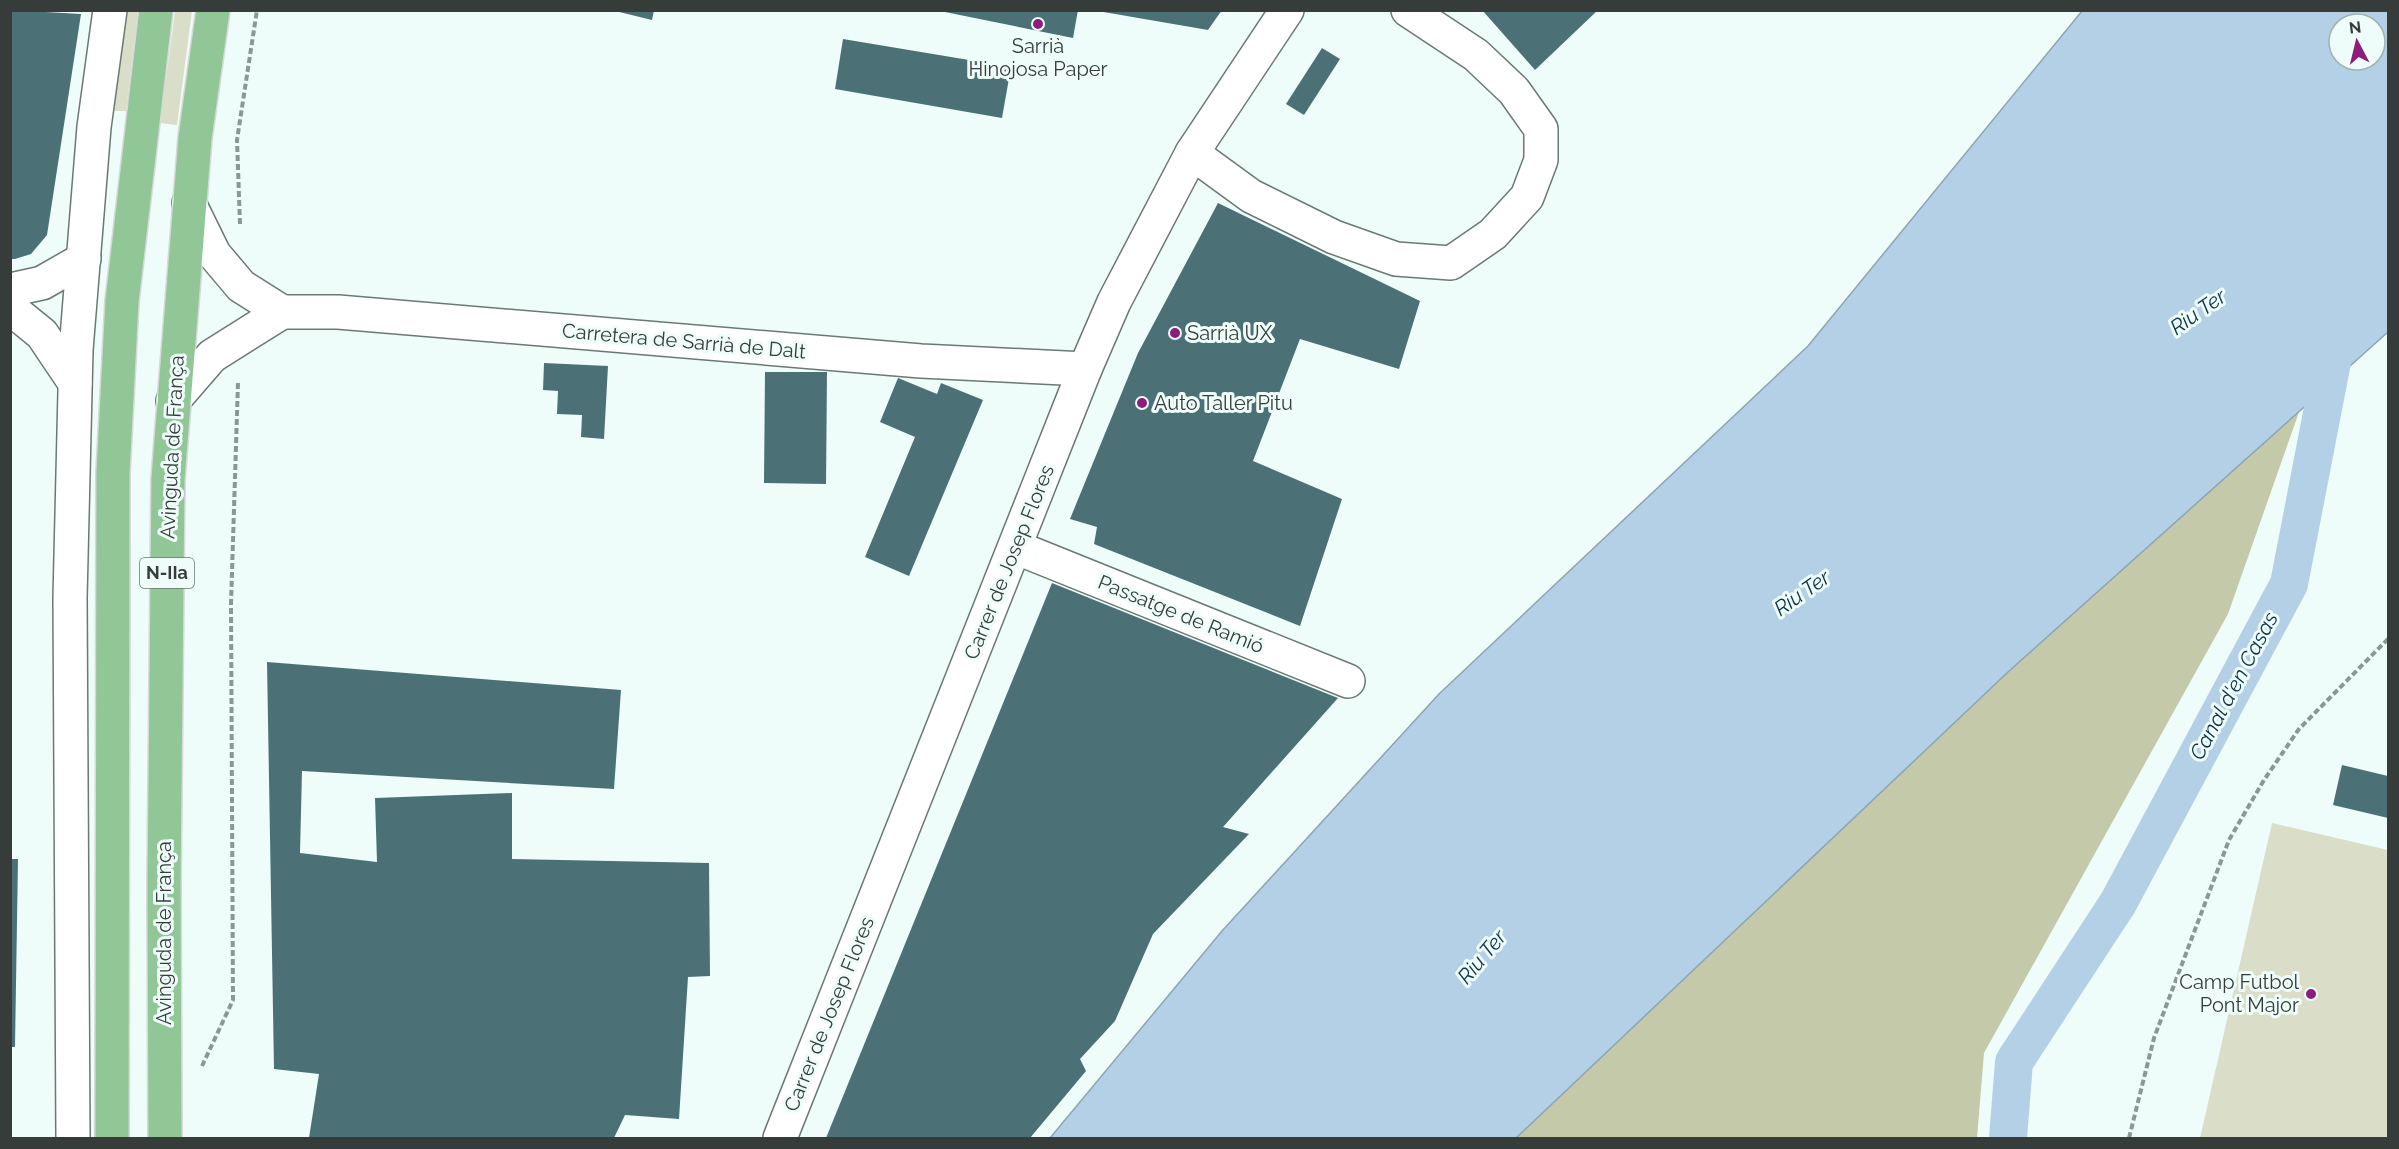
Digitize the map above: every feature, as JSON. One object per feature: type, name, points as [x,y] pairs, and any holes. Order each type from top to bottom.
[{"type":"main road","name":"N-IIa","points":[[112,1138],[113,473],[122,302],[156,10]]},
{"type":"main road","name":"Avinguda de França","points":[[165,1138],[164,887],[168,490],[173,401],[195,138],[213,10]]},
{"type":"street","points":[[73,1138],[70,598],[75,383],[94,127],[110,10]]},
{"type":"street","name":"Carrer de Josep Flores","points":[[780,1138],[1085,369],[1114,302],[1192,153],[1287,10]]},
{"type":"street","points":[[1192,153],[1251,196],[1334,237],[1396,259],[1451,263],[1493,234],[1527,197],[1541,160],[1541,129],[1515,91],[1476,55],[1408,10]]},
{"type":"street","points":[[173,401],[212,356],[282,312],[241,286],[214,254],[189,203]]},
{"type":"street","points":[[10,290],[42,283],[84,259]]},
{"type":"street","points":[[10,308],[42,334],[75,383]]},
{"type":"street","name":"Carretera de Sarrià de Dalt","points":[[282,312],[338,312],[921,361],[1085,369]]},
{"type":"street","name":"Passatge de Ramió","points":[[1015,547],[1348,681]]},
{"type":"path","points":[[240,231],[237,140],[257,10]]},
{"type":"path","points":[[200,1071],[233,1000],[231,604],[238,381],[243,373]]},
{"type":"path","points":[[2129,1138],[2154,1038],[2229,840],[2264,780],[2299,729],[2388,639]]},
{"type":"path","points":[[2384,643],[2388,647]]},
{"type":"green space","points":[[127,11],[138,11],[126,111],[114,111]]},
{"type":"green space","points":[[175,11],[192,11],[177,125],[160,123]]},
{"type":"green space","points":[[2299,412],[2228,614],[1984,1053],[1977,1138],[1516,1138],[2008,672]]},
{"type":"green space","name":"Camp Futbol Pont Major","points":[[2272,823],[2388,850],[2388,1138],[2200,1138]]},
{"type":"water","name":"Riu Ter","points":[[2082,11],[2388,11],[2388,332],[2008,672],[1516,1138],[1050,1138],[1222,931],[1439,694],[1808,346]]},
{"type":"building","points":[[10,10],[81,14],[47,235],[31,254],[15,259],[10,259]]},
{"type":"building","points":[[611,10],[654,10],[652,20]]},
{"type":"building","name":"Sarrià Hinojosa Paper","points":[[935,10],[1078,10],[1073,38]]},
{"type":"building","name":"Sarrià Hinojosa Paper","points":[[1092,10],[1222,10],[1208,30]]},
{"type":"building","points":[[1482,10],[1598,10],[1535,70]]},
{"type":"building","points":[[843,39],[1011,67],[1002,118],[835,89]]},
{"type":"building","points":[[1322,48],[1340,59],[1304,115],[1286,104]]},
{"type":"building","points":[[1218,203],[1420,301],[1399,369],[1300,339],[1253,461],[1342,499],[1300,626],[1094,544],[1097,527],[1070,519],[1138,353]]},
{"type":"building","points":[[544,363],[608,366],[604,439],[581,437],[582,415],[557,414],[558,391],[543,390]]},
{"type":"building","points":[[765,372],[827,372],[826,484],[764,483]]},
{"type":"building","points":[[898,378],[937,394],[941,383],[983,400],[909,576],[865,557],[915,437],[880,422]]},
{"type":"building","points":[[1052,583],[1338,698],[1223,827],[1249,834],[1153,934],[1115,1021],[1080,1059],[1086,1071],[1030,1138],[826,1138]]},
{"type":"building","points":[[267,662],[621,690],[614,789],[302,771],[300,853],[377,862],[375,798],[512,793],[512,859],[709,863],[710,976],[688,977],[679,1119],[625,1115],[614,1138],[309,1138],[319,1074],[274,1069]]},
{"type":"building","points":[[2342,765],[2388,776],[2388,818],[2333,805]]},
{"type":"building","points":[[10,859],[18,859],[15,1047],[10,1047]]},
{"type":"waterway","name":"Canal d'en Casas","points":[[2008,1138],[2014,1062],[2118,903],[2289,584],[2337,336]]},
{"type":"place","name":"Sarrià Hinojosa Paper","points":[[1038,24]]},
{"type":"place","name":"Sarrià UX","points":[[1175,333]]},
{"type":"place","name":"Auto Taller Pitu","points":[[1142,403]]},
{"type":"place","name":"Camp Futbol Pont Major","points":[[2311,994]]}]
